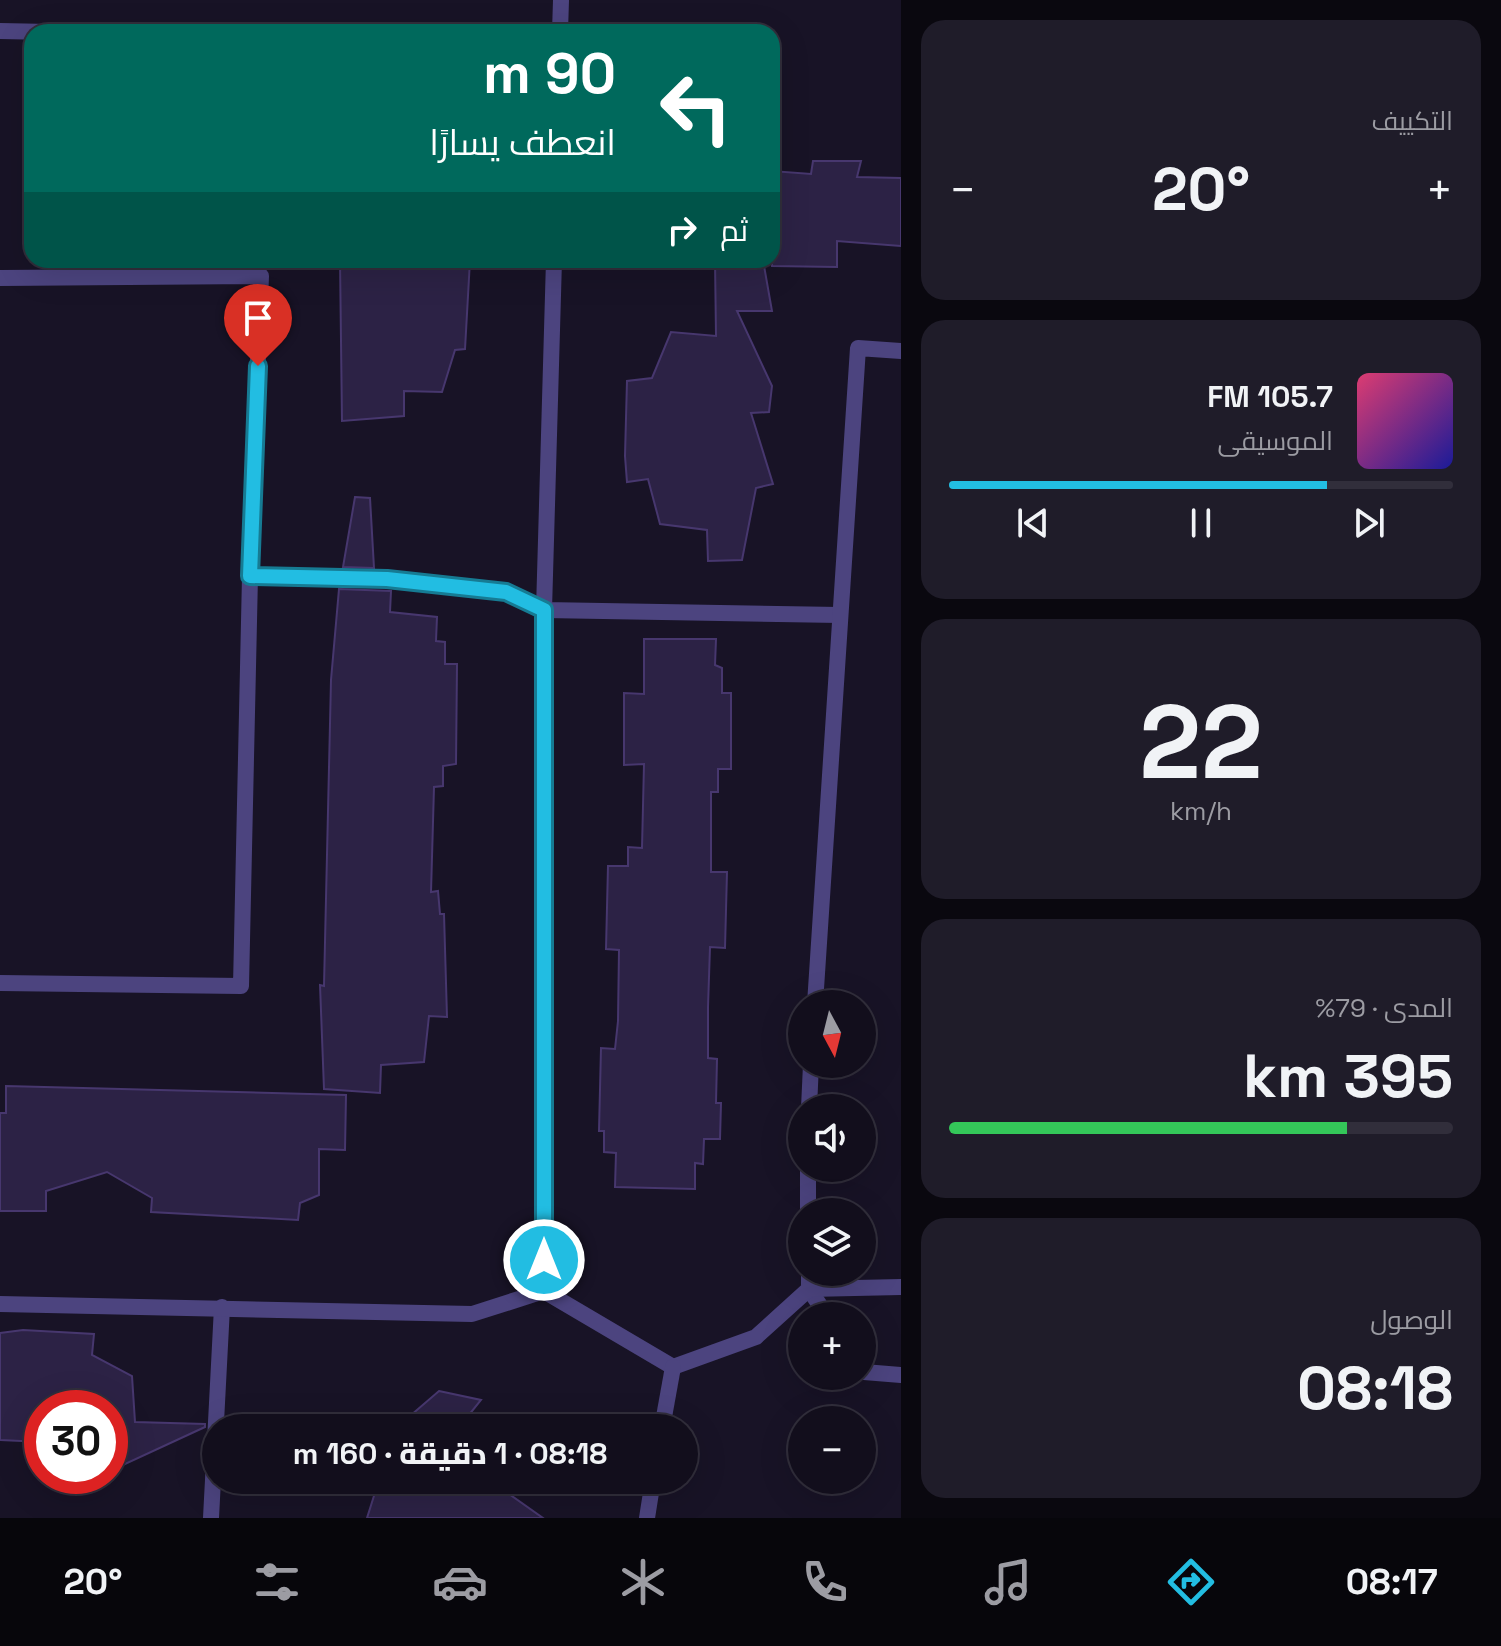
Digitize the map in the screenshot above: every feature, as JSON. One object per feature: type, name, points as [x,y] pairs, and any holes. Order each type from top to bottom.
[{"type":"street","points":[[560,24],[561,0]]},
{"type":"street","points":[[0,31],[24,31]]},
{"type":"street","points":[[544,1291],[544,610],[554,268]]},
{"type":"street","points":[[0,278],[261,276],[250,576],[241,986],[0,983]]},
{"type":"street","points":[[816,990],[858,348],[901,351]]},
{"type":"street","points":[[250,576],[387,579],[506,592],[544,610],[840,615]]},
{"type":"street","points":[[876,1285],[901,1287]]},
{"type":"street","points":[[673,1367],[756,1337],[803,1286]]},
{"type":"street","points":[[0,1304],[472,1314],[544,1291],[673,1367]]},
{"type":"street","points":[[211,1518],[222,1307]]},
{"type":"street","points":[[665,1414],[673,1367]]},
{"type":"street","points":[[876,1373],[901,1375]]},
{"type":"street","points":[[647,1518],[651,1494]]},
{"type":"building","points":[[813,161],[861,161],[857,177],[901,178],[901,246],[837,241],[837,267],[780,266],[780,172],[811,174]]},
{"type":"building","points":[[340,268],[470,268],[465,349],[455,350],[442,392],[404,391],[404,416],[342,421]]},
{"type":"building","points":[[715,268],[764,268],[772,311],[737,311],[772,386],[769,412],[751,413],[773,484],[756,488],[742,560],[708,561],[707,530],[660,524],[648,479],[627,482],[627,381],[652,378],[671,332],[716,336]]},
{"type":"building","points":[[355,497],[370,498],[374,568],[343,567]]},
{"type":"building","points":[[339,589],[391,591],[390,612],[437,617],[436,641],[445,642],[445,664],[457,664],[456,764],[443,766],[443,786],[434,787],[431,892],[438,891],[440,914],[444,914],[447,1017],[429,1016],[424,1062],[381,1065],[380,1093],[324,1089],[320,985],[324,986],[331,680]]},
{"type":"building","points":[[644,639],[716,639],[715,665],[722,668],[722,693],[731,693],[731,769],[718,769],[718,792],[711,792],[711,872],[727,872],[725,948],[710,947],[708,1007],[708,1058],[717,1059],[716,1103],[721,1103],[720,1139],[704,1139],[703,1164],[695,1163],[695,1189],[615,1187],[616,1153],[604,1152],[604,1131],[599,1131],[601,1048],[615,1049],[618,1021],[619,950],[606,949],[608,866],[628,866],[628,847],[642,848],[644,764],[624,765],[624,693],[644,694]]},
{"type":"building","points":[[6,1086],[346,1095],[345,1150],[319,1149],[319,1195],[300,1203],[298,1220],[151,1212],[152,1198],[107,1172],[46,1191],[46,1211],[0,1211],[0,1113],[6,1113]]},
{"type":"building","points":[[23,1330],[94,1334],[92,1355],[132,1376],[135,1422],[202,1424],[202,1428],[128,1463],[128,1390],[24,1390],[24,1441],[0,1440],[0,1333]]},
{"type":"building","points":[[439,1391],[481,1400],[470,1414],[412,1414]]},
{"type":"building","points":[[375,1494],[509,1494],[543,1518],[367,1518]]},
{"type":"route","points":[[258,366],[250,576],[387,579],[506,592],[544,610],[544,1260]]}]
